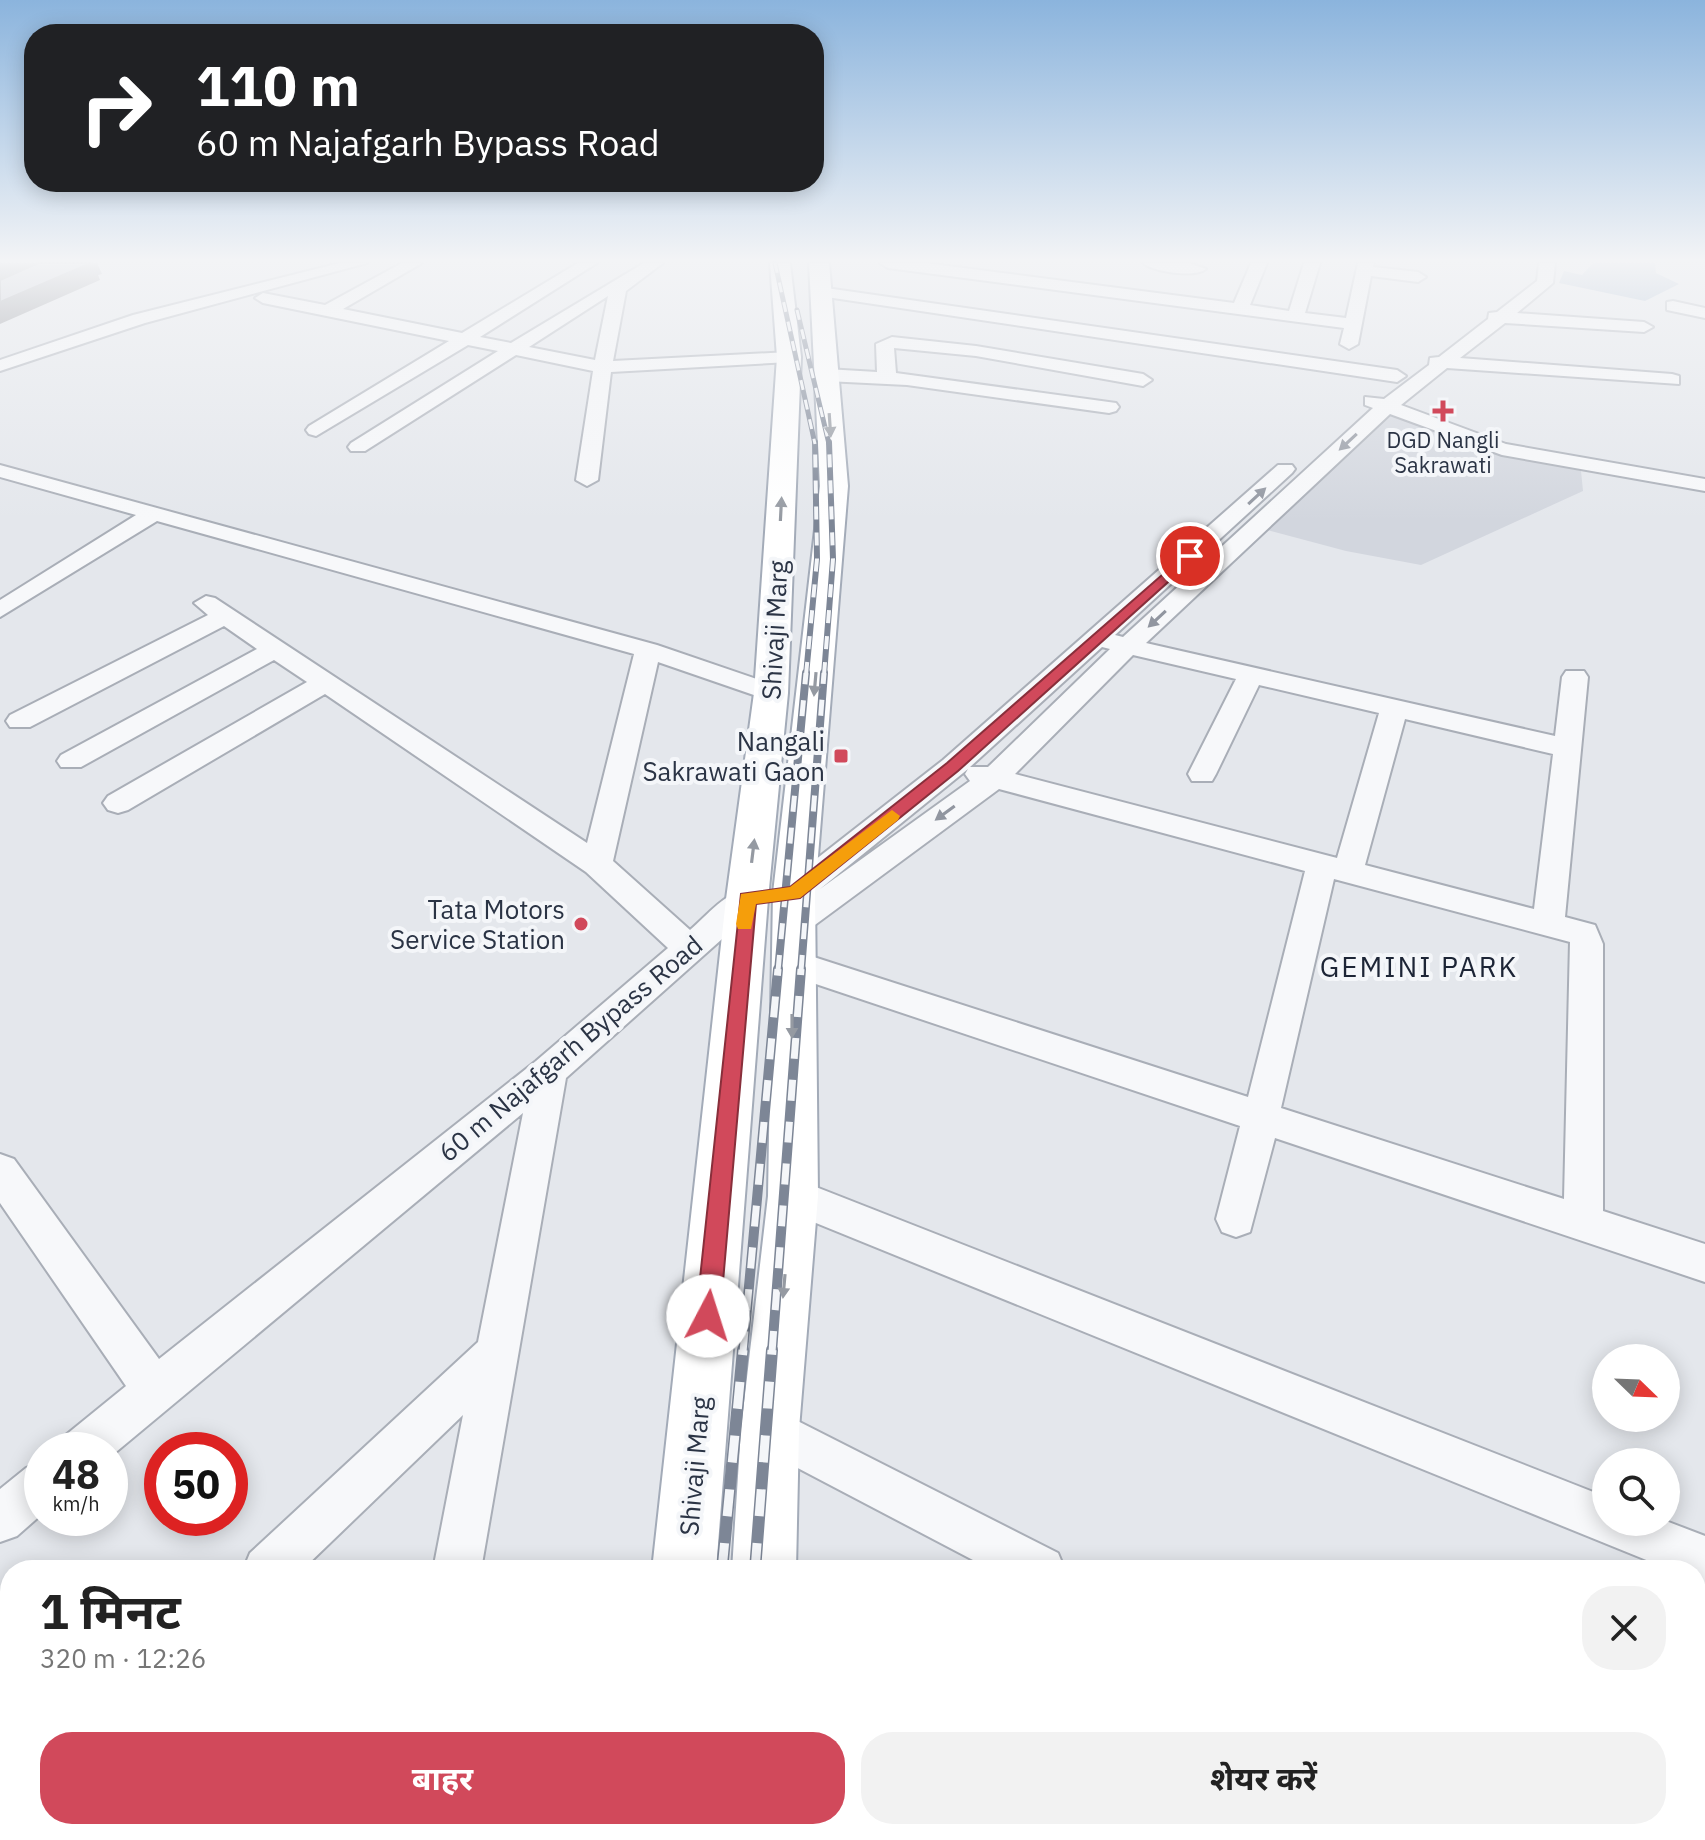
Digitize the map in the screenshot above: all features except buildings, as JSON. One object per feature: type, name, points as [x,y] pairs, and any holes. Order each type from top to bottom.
[{"type":"main road","name":"Shivaji Marg","points":[[685,1560],[746,917],[771,693],[788,349]]},
{"type":"main road","name":"Shivaji Marg","points":[[764,1560],[770,1429],[793,1196],[793,927],[834,486],[826,375],[827,349]]},
{"type":"main road","name":"60 m Najafgarh Bypass Road","points":[[746,917],[793,927]]},
{"type":"street","points":[[0,366],[51,349]]},
{"type":"street","points":[[316,430],[449,349]]},
{"type":"street","points":[[358,447],[512,349]]},
{"type":"street","points":[[517,349],[603,367],[789,357]]},
{"type":"street","points":[[587,480],[605,349]]},
{"type":"street","points":[[886,349],[887,378]]},
{"type":"street","points":[[950,406],[950,349],[1143,380]]},
{"type":"street","points":[[1232,349],[1344,367],[1407,368],[1444,363],[1672,380]]},
{"type":"street","points":[[1342,349],[1344,367]]},
{"type":"street","name":"60 m Najafgarh Bypass Road","points":[[793,927],[994,778],[1376,403],[1407,368],[1432,349]]},
{"type":"street","name":"60 m Najafgarh Bypass Road","points":[[793,927],[953,767],[1100,639],[1376,403],[1463,349]]},
{"type":"street","points":[[826,375],[949,385],[1109,407]]},
{"type":"street","points":[[1376,403],[1502,449],[1705,485]]},
{"type":"street","points":[[0,471],[648,650],[771,693]]},
{"type":"street","points":[[0,610],[153,514]]},
{"type":"street","points":[[20,721],[215,609],[597,864],[688,947]]},
{"type":"street","points":[[1100,639],[1566,748]]},
{"type":"street","points":[[71,761],[275,649]]},
{"type":"street","points":[[597,864],[648,650]]},
{"type":"street","points":[[1202,774],[1251,675]]},
{"type":"street","points":[[1548,925],[1575,677]]},
{"type":"street","points":[[118,803],[325,683]]},
{"type":"street","points":[[1236,1219],[1261,1116],[1336,866],[1394,709]]},
{"type":"street","points":[[953,767],[1584,934],[1587,944],[1583,1225]]},
{"type":"street","name":"60 m Najafgarh Bypass Road","points":[[105,1432],[549,1071],[688,947],[746,917]]},
{"type":"street","points":[[793,927],[1261,1116],[1705,1263]]},
{"type":"street","points":[[459,1560],[549,1071]]},
{"type":"street","points":[[0,1171],[155,1390]]},
{"type":"street","points":[[793,1196],[1592,1515]]},
{"type":"street","points":[[278,1560],[498,1352]]},
{"type":"street","points":[[770,1429],[1022,1560]]},
{"type":"street","points":[[0,1519],[24,1499]]},
{"type":"street","points":[[1645,1536],[1705,1560]]},
{"type":"shaded area","points":[[1390,412],[1489,451],[1581,471],[1583,491],[1421,565],[1346,551],[1267,530]]},
{"type":"railway","points":[[794,349],[815,444]]},
{"type":"railway","points":[[806,349],[829,444]]},
{"type":"railway","points":[[806,675],[817,559],[815,442]]},
{"type":"railway","points":[[824,675],[833,559],[829,442]]},
{"type":"railway","points":[[778,971],[806,673]]},
{"type":"railway","points":[[801,971],[824,673]]},
{"type":"railway","points":[[743,1352],[778,969]]},
{"type":"railway","points":[[772,1352],[801,969]]},
{"type":"railway","points":[[723,1560],[743,1350]]},
{"type":"railway","points":[[756,1560],[772,1350]]},
{"type":"slow traffic","points":[[745,924],[747,899],[794,893],[892,816]]},
{"type":"place","name":"DGD Nangli Sakrawati","points":[[1443,411]]},
{"type":"place","name":"Nangali Sakrawati Gaon","points":[[841,756]]},
{"type":"place","name":"Tata Motors Service Station","points":[[581,924]]},
{"type":"district","name":"GEMINI PARK","points":[[1419,966]]},
{"type":"route","points":[[708,1316],[747,899],[794,893],[953,767],[1190,556]]}]
